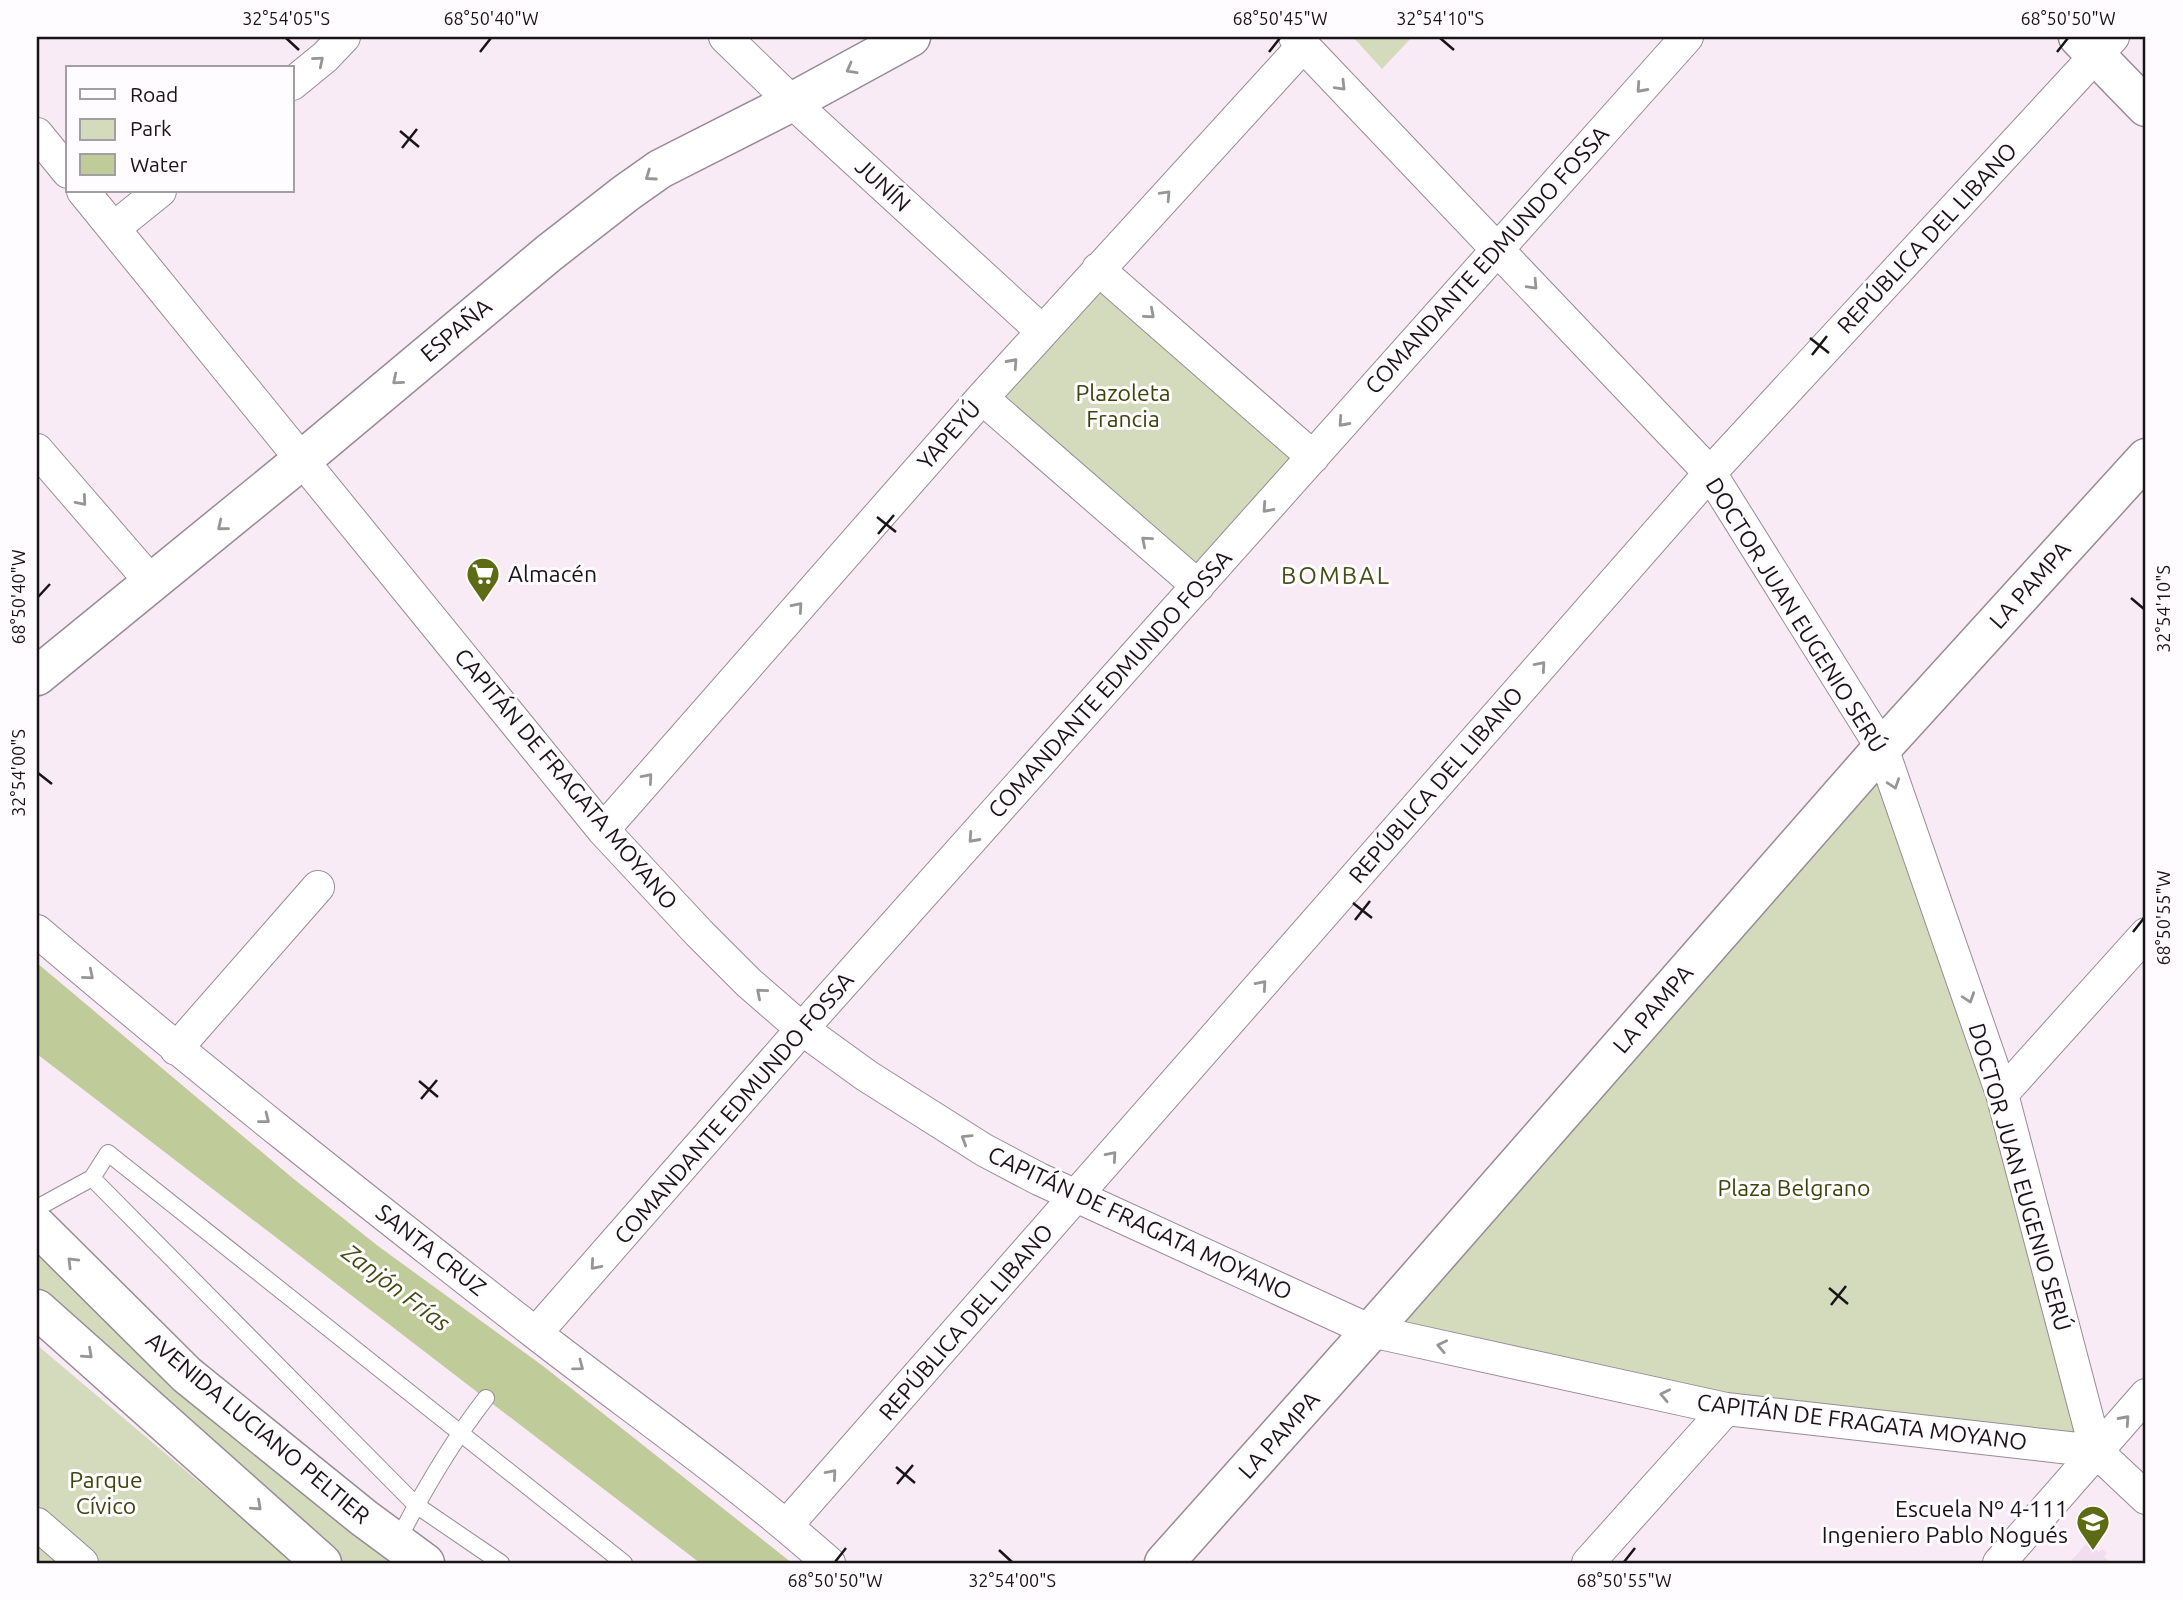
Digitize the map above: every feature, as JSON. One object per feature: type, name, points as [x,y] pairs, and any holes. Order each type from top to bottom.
[{"type":"street","points":[[294,82],[344,37]]},
{"type":"street","name":"JUNÍN","points":[[725,37],[1042,331]]},
{"type":"street","name":"ESPAÑA","points":[[37,676],[303,459],[549,253],[626,193],[660,169],[792,102],[911,37]]},
{"type":"street","name":"COMANDANTE EDMUNDO FOSSA","points":[[536,1333],[802,1029],[1687,37]]},
{"type":"street","name":"DOCTOR JUAN EUGENIO SERÚ","points":[[1299,42],[1710,473],[1882,748],[2002,1094],[2096,1451]]},
{"type":"street","name":"YAPEYÚ","points":[[603,830],[982,397],[1299,42]]},
{"type":"street","points":[[2096,43],[2146,107]]},
{"type":"street","name":"REPÚBLICA DEL LIBANO","points":[[787,1525],[1710,473],[2096,43]]},
{"type":"street","points":[[37,134],[66,170]]},
{"type":"street","name":"CAPITÁN DE FRAGATA MOYANO","points":[[84,192],[603,830],[699,933],[749,983],[802,1029],[867,1076],[984,1150],[1076,1197],[1371,1331],[1726,1409],[2096,1451]]},
{"type":"street","points":[[114,228],[159,192]]},
{"type":"street","points":[[1098,269],[1313,457]]},
{"type":"street","points":[[982,397],[1198,586]]},
{"type":"street","points":[[37,450],[152,583]]},
{"type":"street","name":"LA PAMPA","points":[[1164,1563],[1882,748],[2146,458]]},
{"type":"street","points":[[176,1049],[318,887]]},
{"type":"street","name":"SANTA CRUZ","points":[[37,931],[176,1049],[536,1333],[787,1525],[829,1563]]},
{"type":"street","points":[[2002,1094],[2146,934]]},
{"type":"street","name":"AVENIDA LUCIANO PELTIER","points":[[37,1226],[187,1375],[411,1553]]},
{"type":"street","points":[[37,1309],[321,1563]]},
{"type":"street","points":[[1999,1563],[2146,1395]]},
{"type":"street","points":[[1588,1563],[1726,1409]]},
{"type":"street","points":[[2096,1451],[2146,1498]]},
{"type":"street","points":[[37,1524],[82,1563]]},
{"type":"lane","points":[[37,1208],[92,1178],[108,1153],[624,1563]]},
{"type":"lane","points":[[92,1178],[416,1505],[501,1563]]},
{"type":"lane","points":[[411,1553],[416,1505],[459,1432],[486,1398]]},
{"type":"shaded area","name":"Escuela Nº 4-111 Ingeniero Pablo Nogués","points":[[2088,1542],[2099,1552],[2102,1549],[2107,1553],[2104,1557],[2111,1563],[2069,1563]]},
{"type":"green space","points":[[1353,37],[1412,37],[1382,69]]},
{"type":"green space","name":"Plazoleta Francia","points":[[1098,269],[1313,457],[1198,586],[982,398]]},
{"type":"green space","name":"Plaza Belgrano","points":[[1878,762],[1993,1086],[2086,1442],[1728,1400],[1385,1325]]},
{"type":"green space","points":[[37,1234],[400,1563],[331,1563],[37,1297]]},
{"type":"green space","name":"Parque Cívico","points":[[37,1345],[295,1563],[37,1563]]},
{"type":"water","name":"Zanjón Frías","points":[[37,963],[295,1180],[378,1246],[543,1366],[792,1563],[700,1563],[37,1054]]},
{"type":"place","name":"Almacén","points":[[483,604]]},
{"type":"place","name":"Escuela Nº 4-111 Ingeniero Pablo Nogués","points":[[2093,1552]]},
{"type":"district","name":"BOMBAL","points":[[1336,576]]}]
